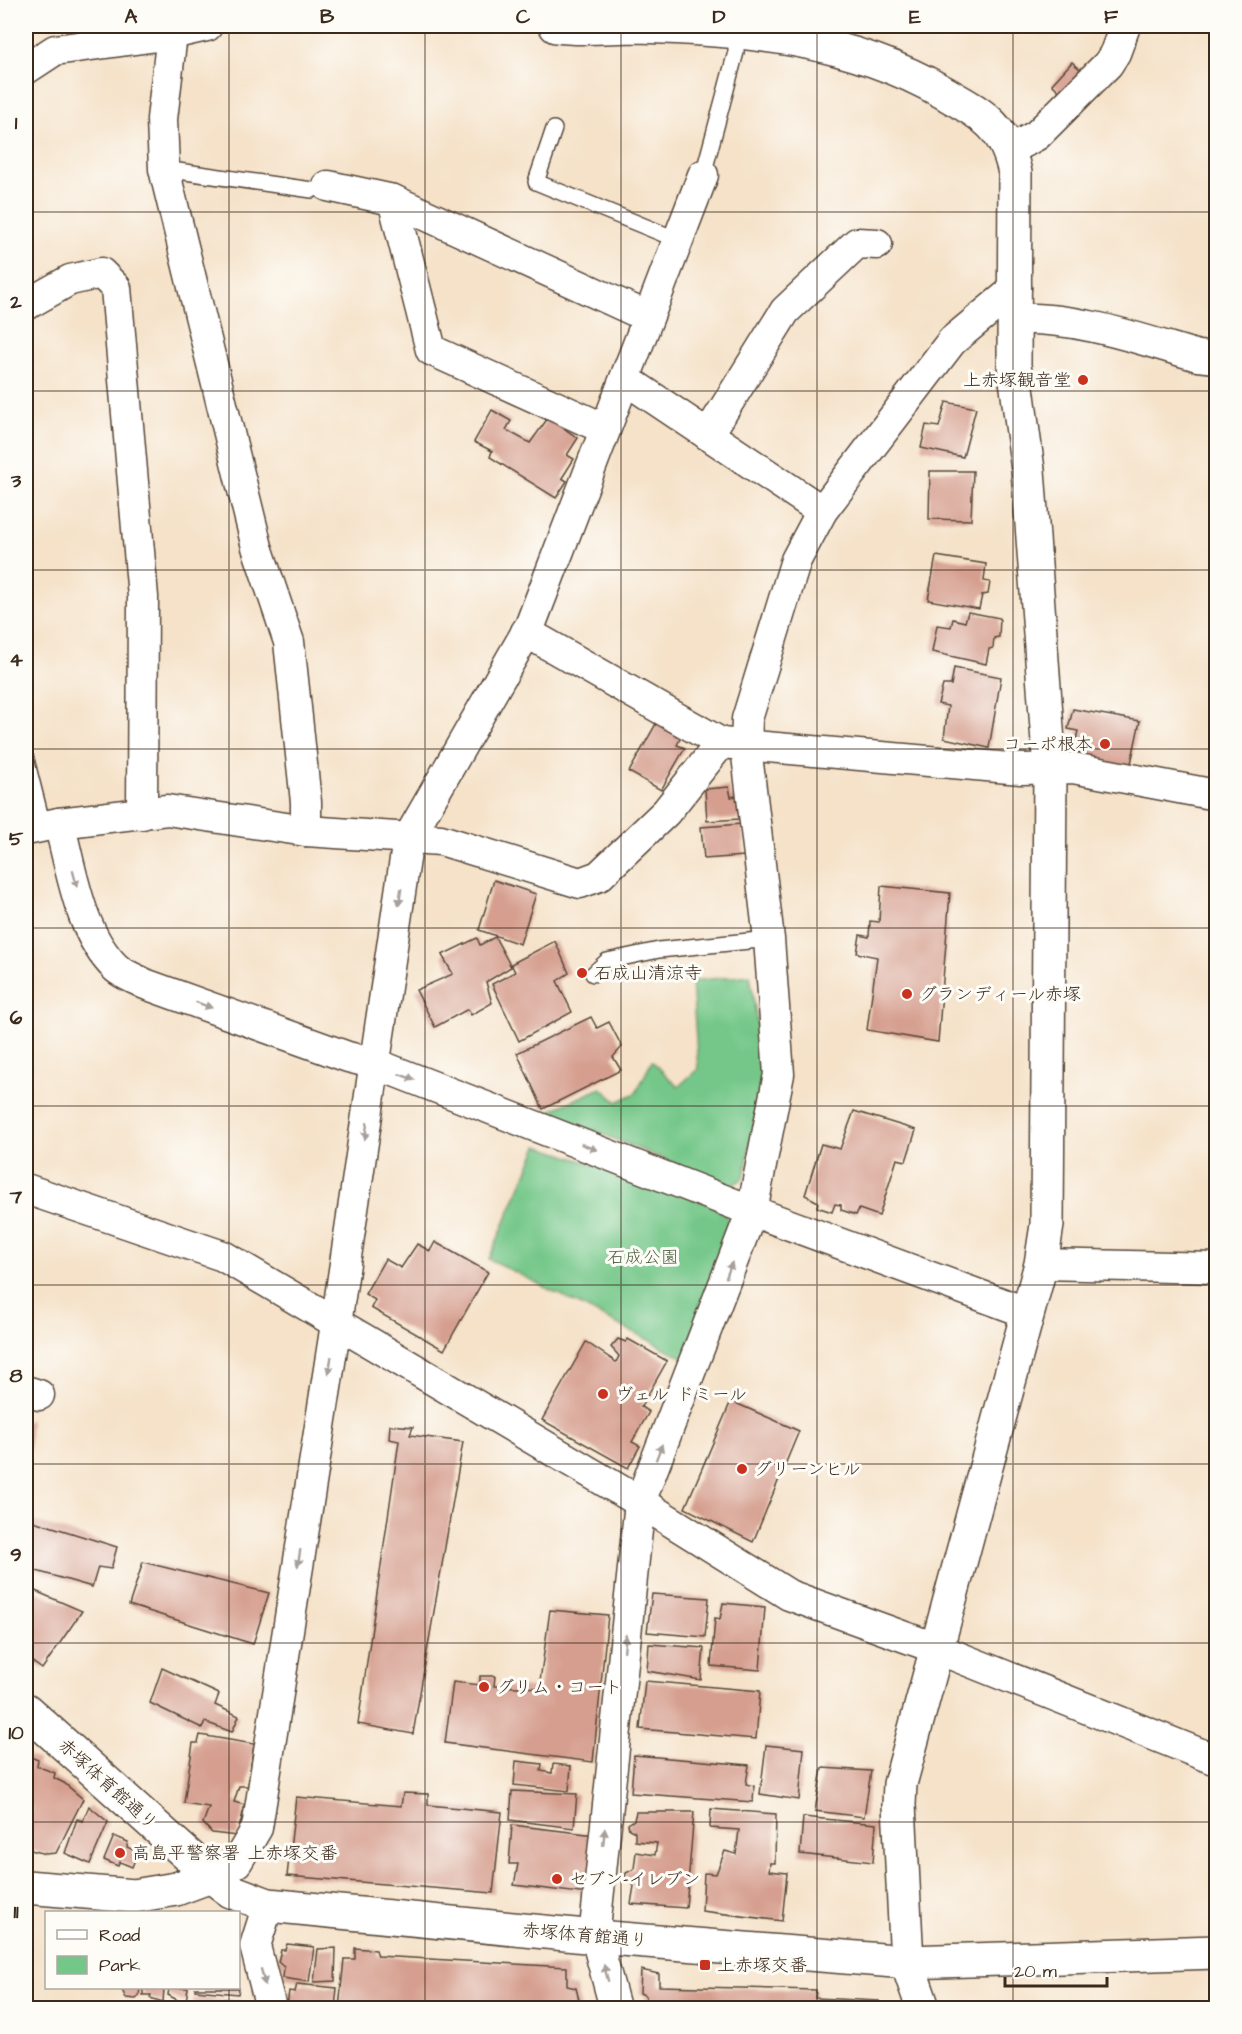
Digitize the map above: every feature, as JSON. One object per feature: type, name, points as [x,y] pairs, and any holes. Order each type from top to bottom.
[{"type":"street","points":[[26,69],[55,50],[207,26]]},
{"type":"street","points":[[556,26],[785,31],[863,55],[923,80],[976,111],[1003,136],[1010,150],[1015,173],[1014,365],[1028,470],[1050,769],[1047,1226],[1041,1264],[899,1794],[907,1962],[924,2008]]},
{"type":"street","points":[[1010,150],[1037,135],[1108,64],[1115,53],[1125,26]]},
{"type":"street","points":[[172,30],[162,119],[164,169],[257,547],[289,642],[306,802],[306,831]]},
{"type":"street","points":[[26,1887],[134,1896],[176,1889],[211,1876],[237,1862],[257,1828],[376,1064],[408,839],[526,632],[703,175]]},
{"type":"street","points":[[320,188],[393,200],[648,317]]},
{"type":"street","points":[[393,200],[431,350],[605,429]]},
{"type":"street","points":[[708,435],[785,311],[857,243],[877,244]]},
{"type":"street","points":[[26,305],[70,280],[101,273],[116,288],[143,597],[142,814]]},
{"type":"street","points":[[1015,304],[1041,318],[1089,324],[1198,356],[1216,358]]},
{"type":"street","points":[[1015,304],[952,341],[822,511],[796,560],[747,719],[733,745],[599,876],[580,883],[441,840],[306,831],[167,810],[43,826],[100,950],[118,970],[145,984],[348,1057],[376,1064],[752,1211],[1028,1313]]},
{"type":"street","points":[[625,379],[822,511]]},
{"type":"street","points":[[526,632],[733,745],[1050,769],[1073,768],[1216,795]]},
{"type":"street","points":[[615,2008],[596,1937],[596,1919],[640,1502],[752,1211],[779,1074],[769,939],[733,745]]},
{"type":"street","points":[[26,1189],[222,1256],[640,1502],[789,1595],[938,1649],[1216,1760]]},
{"type":"street","points":[[1041,1264],[1216,1268]]},
{"type":"street","name":"赤塚体育館通り","points":[[26,1710],[211,1876],[231,1891],[268,1905],[596,1937],[907,1962],[1216,1952]]},
{"type":"street","points":[[268,1905],[255,1946],[271,2008]]},
{"type":"lane","points":[[703,175],[736,52],[736,31]]},
{"type":"lane","points":[[554,129],[536,182],[678,240]]},
{"type":"lane","points":[[164,169],[320,188]]},
{"type":"lane","points":[[26,759],[43,826]]},
{"type":"lane","points":[[593,974],[607,961],[649,952],[769,939]]},
{"type":"green space","points":[[750,975],[764,1072],[744,1178],[731,1186],[547,1112],[601,1088],[617,1102],[636,1093],[652,1061],[678,1087],[698,1069],[692,981]]},
{"type":"green space","name":"石成公園","points":[[538,1146],[702,1201],[724,1213],[731,1225],[684,1358],[489,1259]]},
{"type":"building","points":[[1072,62],[1083,72],[1062,94],[1052,84]]},
{"type":"building","points":[[946,402],[976,408],[963,457],[921,448],[926,425],[939,427]]},
{"type":"building","points":[[492,410],[511,421],[506,430],[530,443],[548,418],[578,438],[567,455],[574,459],[562,478],[567,481],[556,498],[490,457],[492,451],[474,442]]},
{"type":"building","points":[[930,471],[973,471],[971,520],[929,519]]},
{"type":"building","points":[[936,556],[986,564],[984,581],[990,582],[988,594],[982,595],[979,609],[928,600]]},
{"type":"building","points":[[968,612],[1000,618],[999,637],[994,638],[993,648],[989,649],[986,664],[932,652],[937,625],[951,627],[953,619],[965,622]]},
{"type":"building","points":[[954,668],[1001,677],[989,748],[944,738],[948,706],[938,704],[943,685],[951,685]]},
{"type":"building","name":"コーポ根本","points":[[1073,709],[1140,721],[1130,768],[1072,758],[1078,731],[1068,729]]},
{"type":"building","points":[[657,722],[682,735],[677,745],[685,748],[661,790],[629,772]]},
{"type":"building","points":[[729,787],[731,797],[741,795],[740,819],[707,821],[705,789]]},
{"type":"building","points":[[742,824],[744,856],[704,859],[701,827]]},
{"type":"building","points":[[494,880],[536,894],[520,944],[479,930]]},
{"type":"building","name":"グランディール赤塚","points":[[881,886],[950,893],[938,1042],[867,1030],[877,957],[857,953],[860,935],[869,937],[870,921],[879,922]]},
{"type":"building","points":[[495,937],[511,967],[486,982],[492,1003],[471,1015],[468,1009],[435,1027],[416,990],[453,974],[442,955],[477,938],[480,945]]},
{"type":"building","points":[[555,941],[569,973],[557,981],[572,1012],[519,1041],[492,984],[515,972],[511,964]]},
{"type":"building","points":[[591,1017],[597,1028],[609,1022],[622,1047],[613,1057],[621,1070],[543,1109],[517,1053]]},
{"type":"building","points":[[854,1111],[916,1130],[906,1161],[897,1159],[879,1216],[859,1209],[856,1215],[841,1210],[841,1205],[835,1204],[832,1212],[817,1207],[818,1202],[805,1195],[821,1144],[840,1149]]},
{"type":"building","points":[[435,1242],[488,1272],[444,1350],[371,1308],[375,1300],[365,1294],[385,1259],[401,1268],[417,1244],[430,1251]]},
{"type":"building","name":"ヴェル ドミール","points":[[618,1339],[626,1342],[628,1339],[667,1361],[641,1407],[649,1412],[632,1442],[640,1446],[628,1468],[542,1420],[586,1342],[616,1362],[619,1356],[611,1347]]},
{"type":"building","name":"グリーンヒル","points":[[731,1401],[799,1431],[753,1542],[685,1508]]},
{"type":"building","points":[[31,1420],[27,1486],[26,1486],[26,1421]]},
{"type":"building","points":[[390,1425],[413,1427],[410,1435],[463,1442],[413,1734],[358,1724],[399,1441],[389,1439]]},
{"type":"building","points":[[30,1520],[117,1547],[111,1569],[98,1567],[92,1587],[26,1568],[26,1537]]},
{"type":"building","points":[[143,1562],[269,1593],[253,1644],[129,1605]]},
{"type":"building","points":[[26,1587],[82,1611],[42,1669],[26,1657]]},
{"type":"building","points":[[652,1594],[709,1598],[705,1637],[647,1632]]},
{"type":"building","points":[[723,1603],[765,1607],[760,1670],[711,1666],[715,1618],[720,1619]]},
{"type":"building","name":"グリム・コート","points":[[550,1610],[608,1615],[593,1762],[445,1743],[453,1682],[480,1685],[480,1676],[495,1676],[494,1686],[539,1688]]},
{"type":"building","points":[[649,1644],[704,1648],[701,1680],[647,1671]]},
{"type":"building","points":[[162,1668],[219,1694],[215,1705],[239,1716],[232,1732],[205,1722],[202,1728],[150,1703]]},
{"type":"building","points":[[645,1681],[760,1691],[756,1739],[640,1729]]},
{"type":"building","points":[[200,1735],[254,1744],[248,1786],[239,1786],[234,1802],[245,1805],[237,1836],[212,1833],[203,1823],[209,1807],[184,1803],[193,1743],[198,1743]]},
{"type":"building","points":[[766,1745],[804,1749],[799,1800],[760,1794]]},
{"type":"building","points":[[26,1755],[38,1760],[37,1766],[55,1773],[54,1778],[64,1783],[83,1799],[56,1853],[46,1854],[31,1850],[26,1855],[26,1816],[29,1817],[32,1808],[26,1806]]},
{"type":"building","points":[[634,1755],[749,1765],[746,1784],[754,1786],[753,1802],[631,1793]]},
{"type":"building","points":[[516,1761],[542,1764],[541,1771],[552,1773],[553,1764],[571,1766],[569,1791],[514,1785]]},
{"type":"building","points":[[822,1768],[871,1771],[864,1817],[815,1811]]},
{"type":"building","points":[[512,1791],[577,1794],[574,1828],[510,1820]]},
{"type":"building","points":[[403,1793],[428,1794],[428,1805],[502,1812],[493,1893],[287,1876],[296,1797],[401,1806]]},
{"type":"building","points":[[89,1806],[108,1822],[90,1864],[65,1853],[77,1819],[83,1821]]},
{"type":"building","points":[[711,1809],[776,1814],[775,1863],[770,1863],[769,1871],[787,1873],[782,1921],[702,1911],[704,1873],[716,1874],[725,1851],[736,1854],[739,1830],[710,1828]]},
{"type":"building","points":[[636,1812],[694,1812],[686,1908],[631,1904],[634,1886],[625,1878],[626,1873],[634,1869],[636,1852],[655,1855],[657,1843],[635,1841],[635,1832],[629,1829],[628,1824],[634,1820]]},
{"type":"building","points":[[803,1817],[876,1824],[873,1862],[800,1854]]},
{"type":"building","points":[[512,1825],[595,1835],[588,1894],[514,1885],[518,1864],[509,1864]]},
{"type":"building","points":[[114,1836],[128,1842],[127,1847],[138,1852],[132,1867],[120,1862],[118,1866],[104,1860]]},
{"type":"building","points":[[287,1944],[314,1947],[309,1982],[283,1978],[284,1967],[278,1962],[281,1950],[285,1950]]},
{"type":"building","points":[[336,1948],[335,1981],[314,1982],[318,1949]]},
{"type":"building","points":[[355,1948],[376,1950],[378,1956],[567,1967],[567,1986],[576,1988],[581,2008],[339,2008],[344,1959],[355,1959]]},
{"type":"building","points":[[641,1970],[659,1974],[659,1986],[816,1990],[815,1998],[879,2001],[879,2008],[645,2008],[646,1996],[640,1993]]},
{"type":"building","points":[[297,1984],[337,1988],[335,2008],[287,2007],[289,1991],[295,1992]]},
{"type":"building","points":[[122,1989],[140,1989],[136,1999],[126,1998]]},
{"type":"building","points":[[143,1989],[164,1989],[163,2002],[150,1998],[151,1995],[143,1995]]},
{"type":"building","points":[[169,1989],[188,1989],[186,2001],[181,2002],[168,1995]]},
{"type":"building","points":[[195,1989],[239,1989],[238,1994]]},
{"type":"building","points":[[193,1998],[242,2000],[242,2005],[247,2008],[193,2008]]},
{"type":"place","name":"上赤塚観音堂","points":[[1083,380]]},
{"type":"place","name":"コーポ根本","points":[[1105,744]]},
{"type":"place","name":"石成山清涼寺","points":[[582,973]]},
{"type":"place","name":"グランディール赤塚","points":[[907,994]]},
{"type":"place","name":"ヴェル ドミール","points":[[603,1394]]},
{"type":"place","name":"グリーンヒル","points":[[742,1469]]},
{"type":"place","name":"グリム・コート","points":[[484,1687]]},
{"type":"place","name":"高島平警察署 上赤塚交番","points":[[120,1853]]},
{"type":"place","name":"セブン-イレブン","points":[[557,1879]]},
{"type":"place","name":"上赤塚交番","points":[[705,1965]]}]
